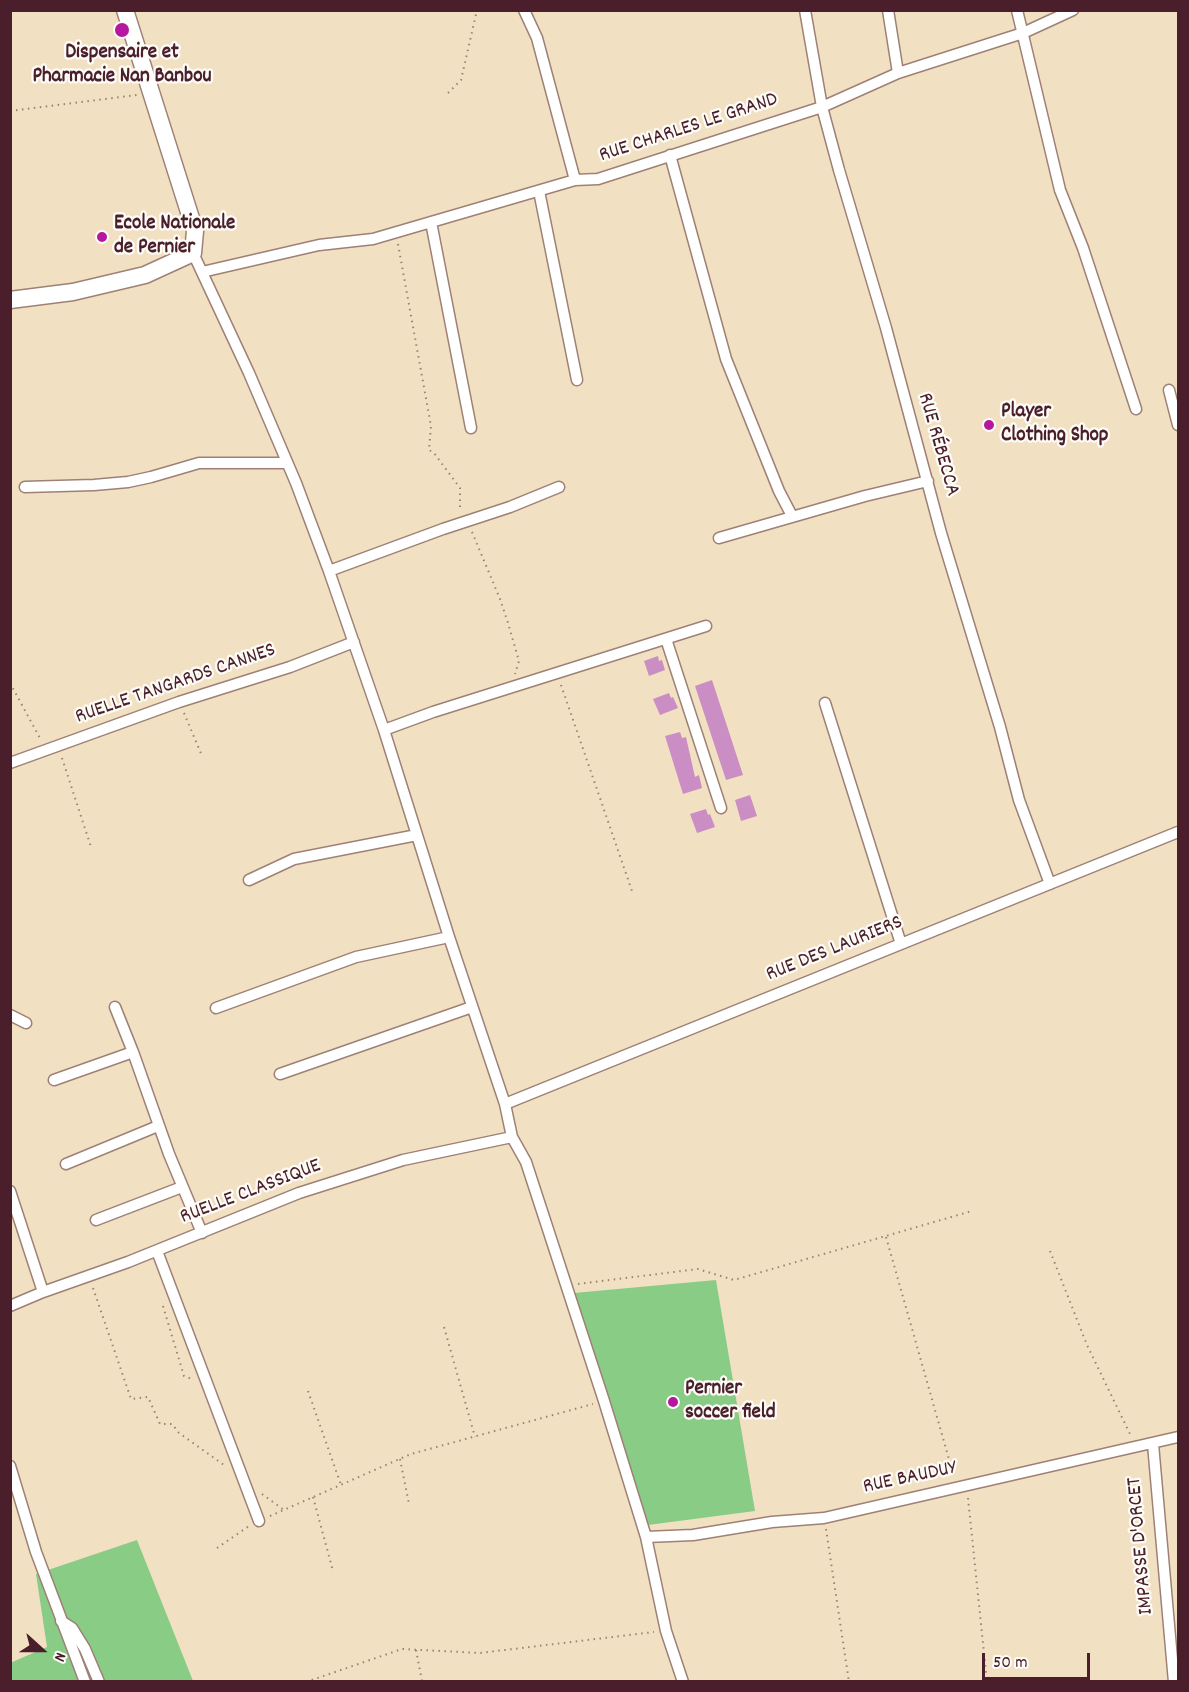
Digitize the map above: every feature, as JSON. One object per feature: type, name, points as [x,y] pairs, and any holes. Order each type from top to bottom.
[{"type":"street","points":[[125,10],[195,231],[193,253],[249,373],[287,463],[329,571],[384,730],[449,937],[505,1104],[512,1137],[526,1162],[604,1401],[646,1537],[666,1631],[683,1682]]},
{"type":"street","points":[[524,10],[537,38],[575,180]]},
{"type":"street","name":"RUE RÉBECCA","points":[[805,10],[822,107],[941,533],[1000,727],[1019,800],[1050,884]]},
{"type":"street","points":[[888,10],[898,73]]},
{"type":"street","points":[[1017,10],[1060,190],[1083,248],[1136,409]]},
{"type":"street","name":"RUE CHARLES LE GRAND","points":[[202,272],[319,245],[374,239],[575,180],[598,179],[822,107],[898,73],[1023,33],[1072,11]]},
{"type":"street","points":[[670,155],[726,359],[778,491],[792,516]]},
{"type":"street","points":[[539,191],[577,380]]},
{"type":"street","points":[[431,222],[471,428]]},
{"type":"street","points":[[10,300],[73,292],[145,275],[193,253]]},
{"type":"street","points":[[1169,390],[1179,424]]},
{"type":"street","points":[[25,487],[128,482],[199,463],[287,463]]},
{"type":"street","points":[[719,538],[792,516],[928,481]]},
{"type":"street","points":[[329,571],[510,507],[559,487]]},
{"type":"street","points":[[384,730],[433,711],[706,626]]},
{"type":"street","points":[[666,639],[721,808]]},
{"type":"street","name":"RUELLE TANGARDS CANNES","points":[[10,763],[179,702],[290,667],[354,642]]},
{"type":"street","points":[[825,703],[901,944]]},
{"type":"street","name":"RUE DES LAURIERS","points":[[505,1104],[1179,832]]},
{"type":"street","points":[[249,880],[294,859],[417,835]]},
{"type":"street","points":[[216,1008],[356,957],[449,937]]},
{"type":"street","points":[[115,1007],[158,1126],[202,1233]]},
{"type":"street","points":[[280,1074],[472,1007]]},
{"type":"street","points":[[10,1015],[26,1023]]},
{"type":"street","points":[[54,1080],[133,1052]]},
{"type":"street","points":[[66,1164],[158,1126]]},
{"type":"street","name":"RUELLE CLASSIQUE","points":[[10,1306],[157,1251],[299,1193],[403,1160],[512,1137]]},
{"type":"street","points":[[96,1220],[182,1187]]},
{"type":"street","points":[[10,1191],[43,1292]]},
{"type":"street","points":[[157,1251],[259,1521]]},
{"type":"street","name":"RUE BAUDUY","points":[[646,1537],[693,1535],[772,1522],[824,1518],[1179,1437]]},
{"type":"street","name":"IMPASSE D'ORCET","points":[[1153,1444],[1175,1645],[1174,1682]]},
{"type":"street","points":[[10,1466],[36,1552],[85,1682]]},
{"type":"street","points":[[61,1620],[72,1628],[85,1649],[99,1682]]},
{"type":"path","points":[[448,93],[461,80],[477,10]]},
{"type":"path","points":[[10,111],[152,93]]},
{"type":"path","points":[[396,233],[431,426],[429,450],[434,453],[460,488],[460,513],[475,535],[500,599],[519,661],[512,688]]},
{"type":"path","points":[[557,674],[632,891]]},
{"type":"path","points":[[10,683],[46,750]]},
{"type":"path","points":[[179,702],[202,756]]},
{"type":"path","points":[[58,746],[91,847]]},
{"type":"path","points":[[566,1286],[698,1269],[734,1280],[972,1211]]},
{"type":"path","points":[[886,1236],[962,1487],[987,1682]]},
{"type":"path","points":[[1050,1251],[1087,1345],[1137,1448]]},
{"type":"path","points":[[90,1277],[131,1399],[148,1397],[160,1424],[172,1424],[179,1433],[284,1510]]},
{"type":"path","points":[[444,1327],[475,1437]]},
{"type":"path","points":[[308,1391],[341,1485]]},
{"type":"path","points":[[217,1548],[250,1525],[400,1459],[604,1401]]},
{"type":"path","points":[[400,1459],[409,1504]]},
{"type":"path","points":[[313,1497],[333,1571]]},
{"type":"path","points":[[824,1518],[849,1682]]},
{"type":"path","points":[[306,1682],[402,1649],[480,1653],[666,1631]]},
{"type":"path","points":[[416,1650],[422,1681]]},
{"type":"green space","name":"Pernier soccer field","points":[[716,1280],[755,1511],[648,1525],[574,1293]]},
{"type":"green space","points":[[137,1540],[193,1681],[11,1681],[10,1663],[47,1647],[36,1574]]},
{"type":"building","points":[[658,656],[665,670],[649,676],[644,661]]},
{"type":"building","points":[[712,680],[743,775],[726,780],[695,686]]},
{"type":"building","points":[[669,693],[678,708],[660,715],[653,699]]},
{"type":"building","points":[[680,732],[682,738],[686,737],[695,777],[699,775],[702,788],[683,794],[665,736]]},
{"type":"building","points":[[750,795],[757,816],[741,821],[735,800]]},
{"type":"building","points":[[706,809],[715,827],[697,833],[690,814]]},
{"type":"place","name":"Dispensaire et Pharmacie Nan Banbou","points":[[122,30]]},
{"type":"place","name":"Ecole Nationale de Pernier","points":[[102,237]]},
{"type":"place","name":"Player Clothing Shop","points":[[989,425]]},
{"type":"place","name":"Pernier soccer field","points":[[673,1402]]}]
